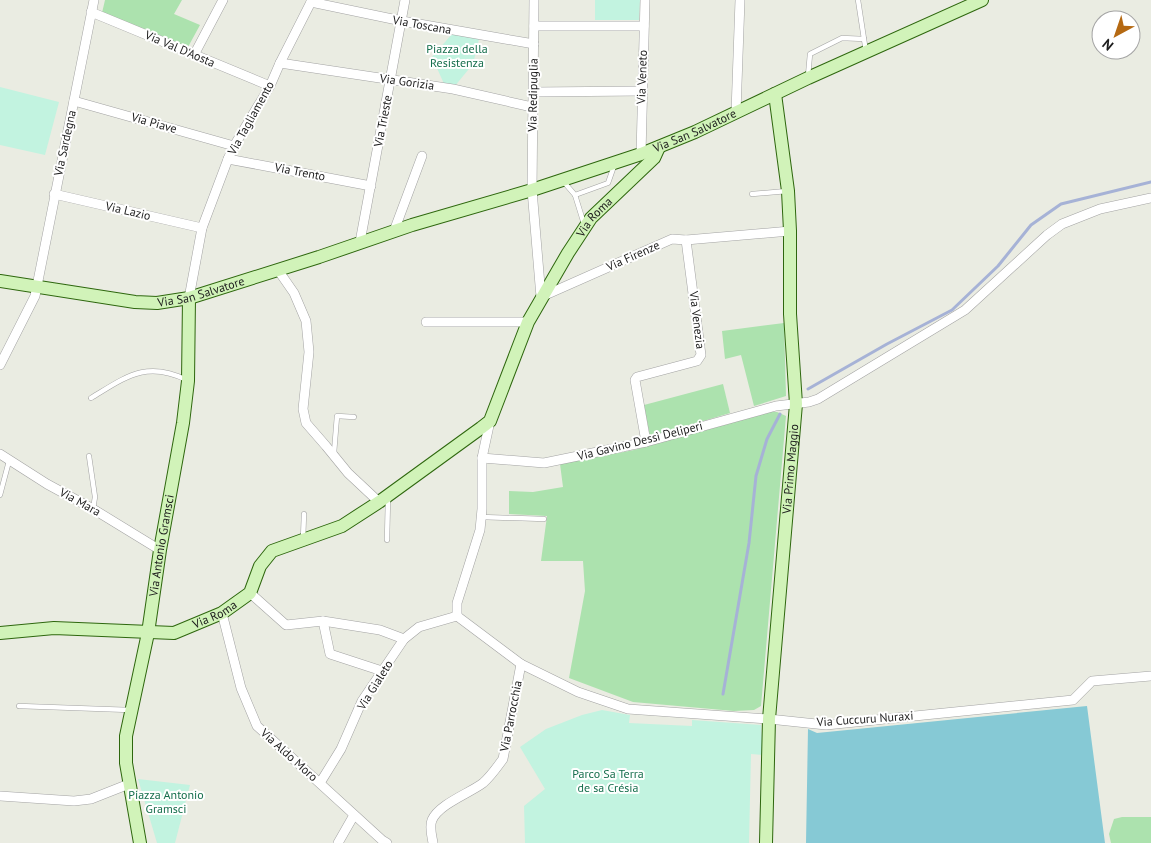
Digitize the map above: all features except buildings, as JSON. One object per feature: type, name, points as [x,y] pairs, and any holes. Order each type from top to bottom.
[{"type":"street","name":"Via Sardegna","points":[[0,364],[34,296],[94,0]]},
{"type":"street","points":[[194,55],[223,0]]},
{"type":"street","name":"Via Trieste","points":[[360,242],[405,0]]},
{"type":"street","name":"Via Redipuglia","points":[[532,190],[534,0]]},
{"type":"street","name":"Via Veneto","points":[[641,154],[644,0]]},
{"type":"street","points":[[736,112],[740,0]]},
{"type":"street","name":"Via San Salvatore","points":[[0,281],[157,303],[189,298],[394,231],[532,190],[641,154],[982,0]]},
{"type":"street","name":"Via Toscana","points":[[311,1],[402,21],[534,44]]},
{"type":"street","name":"Via Tagliamento","points":[[189,298],[202,228],[228,159],[270,86],[311,1]]},
{"type":"street","name":"Via Val D'Aosta","points":[[91,12],[270,86]]},
{"type":"street","points":[[534,26],[644,26]]},
{"type":"street","name":"Via Gorizia","points":[[280,63],[453,89],[532,107]]},
{"type":"street","points":[[534,92],[642,91]]},
{"type":"street","name":"Via Primo Maggio","points":[[766,843],[769,719],[796,404],[790,314],[788,191],[775,94]]},
{"type":"street","name":"Via Piave","points":[[74,101],[234,146]]},
{"type":"street","name":"Via Roma","points":[[0,633],[54,628],[174,633],[222,613],[250,593],[260,566],[272,551],[342,526],[383,499],[490,421],[528,322],[541,297],[592,218],[654,158],[659,147]]},
{"type":"street","points":[[394,231],[422,156]]},
{"type":"street","name":"Via Trento","points":[[228,159],[371,186]]},
{"type":"street","points":[[532,190],[541,297]]},
{"type":"street","name":"Via Lazio","points":[[54,194],[202,228]]},
{"type":"street","name":"Via Gavino Dessì Deliperi","points":[[482,458],[544,464],[646,442],[776,406],[818,399],[965,310],[1047,235],[1062,224],[1100,209],[1151,198]]},
{"type":"street","name":"Via Firenze","points":[[541,297],[672,239],[686,240],[790,231]]},
{"type":"street","name":"Via Venezia","points":[[646,442],[635,380],[637,377],[697,361],[701,355],[686,240]]},
{"type":"street","points":[[278,270],[294,293],[306,321],[309,366],[303,409],[304,418],[348,474],[383,499]]},
{"type":"street","name":"Via Antonio Gramsci","points":[[140,843],[126,763],[126,736],[148,633],[160,550],[174,481],[188,381],[189,298]]},
{"type":"street","points":[[426,322],[528,322]]},
{"type":"street","points":[[457,616],[457,603],[480,530],[482,458],[490,421]]},
{"type":"street","name":"Via Mara","points":[[0,454],[46,484],[93,509],[160,550]]},
{"type":"street","points":[[250,593],[286,625],[323,622],[380,630],[404,639]]},
{"type":"street","name":"Via Aldo Moro","points":[[222,613],[241,688],[258,726],[387,843]]},
{"type":"street","name":"Via Gialeto","points":[[320,784],[341,749],[362,701],[404,639],[419,627],[457,616]]},
{"type":"street","name":"Via Parrocchia","points":[[432,843],[430,826],[434,816],[449,803],[483,783],[495,771],[503,759],[521,664],[457,616]]},
{"type":"street","points":[[323,622],[330,654],[382,671]]},
{"type":"street","name":"Via Cuccuru Nuraxi","points":[[521,664],[578,692],[628,710],[769,719],[826,725],[1073,700],[1092,681],[1151,676]]},
{"type":"street","points":[[0,796],[74,800],[91,799],[129,784]]},
{"type":"street","points":[[338,843],[354,815]]},
{"type":"lane","points":[[858,0],[866,53]]},
{"type":"lane","points":[[808,78],[810,54],[842,38],[864,39]]},
{"type":"lane","points":[[576,195],[608,183],[615,163]]},
{"type":"lane","points":[[562,180],[576,195],[585,227]]},
{"type":"lane","points":[[752,194],[788,191]]},
{"type":"lane","points":[[91,398],[134,373],[145,371],[157,370],[174,374],[188,381]]},
{"type":"lane","points":[[334,455],[338,416],[354,417]]},
{"type":"lane","points":[[89,456],[95,497],[93,509]]},
{"type":"lane","points":[[0,495],[9,461]]},
{"type":"lane","points":[[383,499],[387,540]]},
{"type":"lane","points":[[303,540],[304,514]]},
{"type":"lane","points":[[481,517],[544,519]]},
{"type":"lane","points":[[19,706],[132,710]]},
{"type":"green space","points":[[105,0],[182,0],[174,14],[200,25],[188,47],[102,13]]},
{"type":"green space","points":[[595,0],[640,0],[639,20],[595,20]]},
{"type":"green space","name":"Piazza della Resistenza","points":[[452,34],[479,39],[473,64],[454,87],[445,86],[432,57]]},
{"type":"green space","points":[[0,87],[59,102],[45,155],[0,145]]},
{"type":"green space","points":[[784,323],[786,396],[754,406],[741,355],[725,359],[722,331]]},
{"type":"green space","points":[[723,384],[730,413],[650,437],[644,405]]},
{"type":"green space","points":[[771,412],[777,412],[786,416],[761,706],[754,710],[734,711],[633,702],[569,678],[585,591],[583,561],[541,561],[547,516],[509,514],[509,491],[533,492],[563,487],[560,464],[634,450]]},
{"type":"green space","name":"Parco Sa Terra de sa Crésia","points":[[602,710],[630,715],[629,723],[692,726],[692,720],[761,725],[763,755],[751,754],[749,843],[525,843],[524,806],[545,789],[520,747],[546,729],[582,715]]},
{"type":"green space","name":"Piazza Antonio Gramsci","points":[[138,779],[190,785],[175,843],[157,843]]},
{"type":"green space","points":[[1122,817],[1151,817],[1151,843],[1111,843],[1109,834],[1114,819]]},
{"type":"shaded area","points":[[1087,706],[1105,843],[806,843],[808,729],[817,733]]},
{"type":"waterway","points":[[808,389],[952,310],[998,266],[1031,225],[1061,204],[1151,182]]},
{"type":"waterway","points":[[723,694],[749,543],[756,476],[767,439],[780,414]]}]
